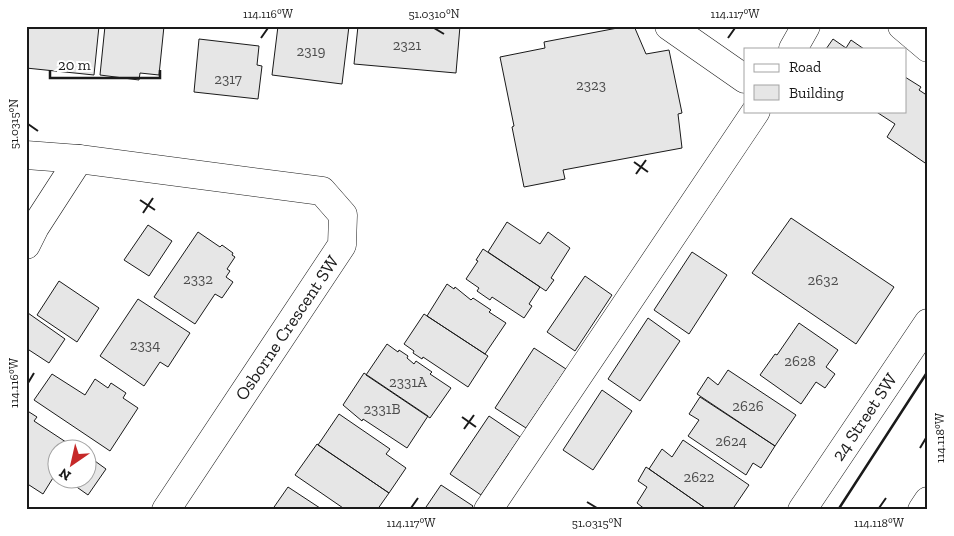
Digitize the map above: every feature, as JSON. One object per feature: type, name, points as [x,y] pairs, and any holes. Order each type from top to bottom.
[{"type":"main road","points":[[669,26],[744,78]]},
{"type":"main road","points":[[794,48],[806,26]]},
{"type":"main road","points":[[902,26],[928,48]]},
{"type":"main road","points":[[488,510],[755,112]]},
{"type":"main road","name":"Osborne Crescent SW","points":[[26,154],[79,159],[322,191],[343,215],[342,245],[166,510]]},
{"type":"main road","points":[[26,246],[35,227],[79,159]]},
{"type":"main road","name":"24 Street SW","points":[[802,510],[928,322]]},
{"type":"main road","points":[[922,510],[928,500]]},
{"type":"building","points":[[26,26],[99,26],[94,75],[26,68]]},
{"type":"building","points":[[105,26],[164,26],[159,75],[140,73],[139,80],[100,75]]},
{"type":"building","points":[[278,26],[349,26],[342,84],[272,75]]},
{"type":"building","points":[[358,26],[460,26],[456,73],[354,64]]},
{"type":"building","points":[[634,26],[646,54],[669,50],[682,113],[678,114],[682,148],[563,170],[565,179],[524,187],[500,57],[545,48],[544,42]]},
{"type":"building","points":[[199,39],[259,46],[257,65],[262,66],[258,99],[194,92]]},
{"type":"building","points":[[833,39],[846,48],[827,48]]},
{"type":"building","points":[[851,40],[863,48],[846,48]]},
{"type":"building","points":[[906,78],[921,87],[919,90],[928,96],[928,165],[887,137],[895,124],[877,112],[906,112]]},
{"type":"building","points":[[791,218],[894,287],[856,344],[752,273]]},
{"type":"building","points":[[507,222],[540,244],[548,232],[570,248],[551,278],[554,280],[546,291],[488,252]]},
{"type":"building","points":[[148,225],[172,241],[149,276],[124,260]]},
{"type":"building","points":[[198,232],[220,247],[222,245],[233,253],[232,255],[235,257],[227,269],[230,271],[226,277],[233,282],[222,298],[215,294],[195,324],[154,297]]},
{"type":"building","points":[[483,249],[540,287],[529,304],[532,306],[524,318],[492,297],[490,300],[477,291],[479,288],[466,279],[478,261],[476,260]]},
{"type":"building","points":[[692,252],[727,275],[689,334],[654,310]]},
{"type":"building","points":[[585,276],[612,295],[575,351],[547,332]]},
{"type":"building","points":[[59,281],[99,308],[77,342],[37,315]]},
{"type":"building","points":[[447,284],[454,289],[455,287],[471,300],[473,298],[506,323],[485,354],[427,316]]},
{"type":"building","points":[[138,299],[190,333],[168,367],[160,362],[144,386],[100,356]]},
{"type":"building","points":[[28,313],[65,339],[49,363],[26,348],[26,315]]},
{"type":"building","points":[[424,314],[488,356],[468,387],[423,357],[422,359],[413,353],[414,351],[404,344]]},
{"type":"building","points":[[648,318],[680,341],[640,401],[608,379]]},
{"type":"building","points":[[799,323],[838,350],[826,367],[835,374],[825,388],[816,382],[801,404],[760,375],[775,354],[777,355]]},
{"type":"building","points":[[387,344],[408,356],[407,358],[414,364],[416,361],[432,372],[430,374],[451,388],[430,418],[366,375]]},
{"type":"building","points":[[534,348],[566,369],[526,428],[495,408]]},
{"type":"building","points":[[728,370],[796,415],[775,446],[697,394],[708,377],[718,385]]},
{"type":"building","points":[[364,373],[428,416],[407,448],[363,419],[362,421],[343,405]]},
{"type":"building","points":[[52,374],[85,395],[95,379],[108,388],[111,383],[126,393],[123,398],[138,408],[110,451],[98,443],[98,438],[91,438],[34,400]]},
{"type":"building","points":[[602,390],[632,411],[593,470],[563,450]]},
{"type":"building","points":[[700,397],[775,446],[761,468],[753,463],[746,475],[688,436],[699,420],[689,414]]},
{"type":"building","points":[[26,410],[37,417],[34,421],[60,438],[48,438],[48,486],[43,494],[26,483]]},
{"type":"building","points":[[339,414],[390,449],[386,454],[406,468],[389,493],[318,445]]},
{"type":"building","points":[[489,416],[520,437],[481,495],[450,474]]},
{"type":"building","points":[[683,440],[749,485],[732,510],[708,510],[649,469],[662,449],[672,457]]},
{"type":"building","points":[[317,444],[389,493],[377,510],[358,510],[356,508],[355,510],[346,510],[295,475]]},
{"type":"building","points":[[98,463],[106,469],[98,481]]},
{"type":"building","points":[[646,467],[708,510],[646,510],[637,503],[647,487],[638,481]]},
{"type":"building","points":[[441,485],[473,506],[470,510],[424,510]]},
{"type":"building","points":[[288,487],[323,510],[272,510]]},
{"type":"building","points":[[78,488],[93,488],[88,495]]},
{"type":"wall","points":[[838,510],[928,371]]}]
